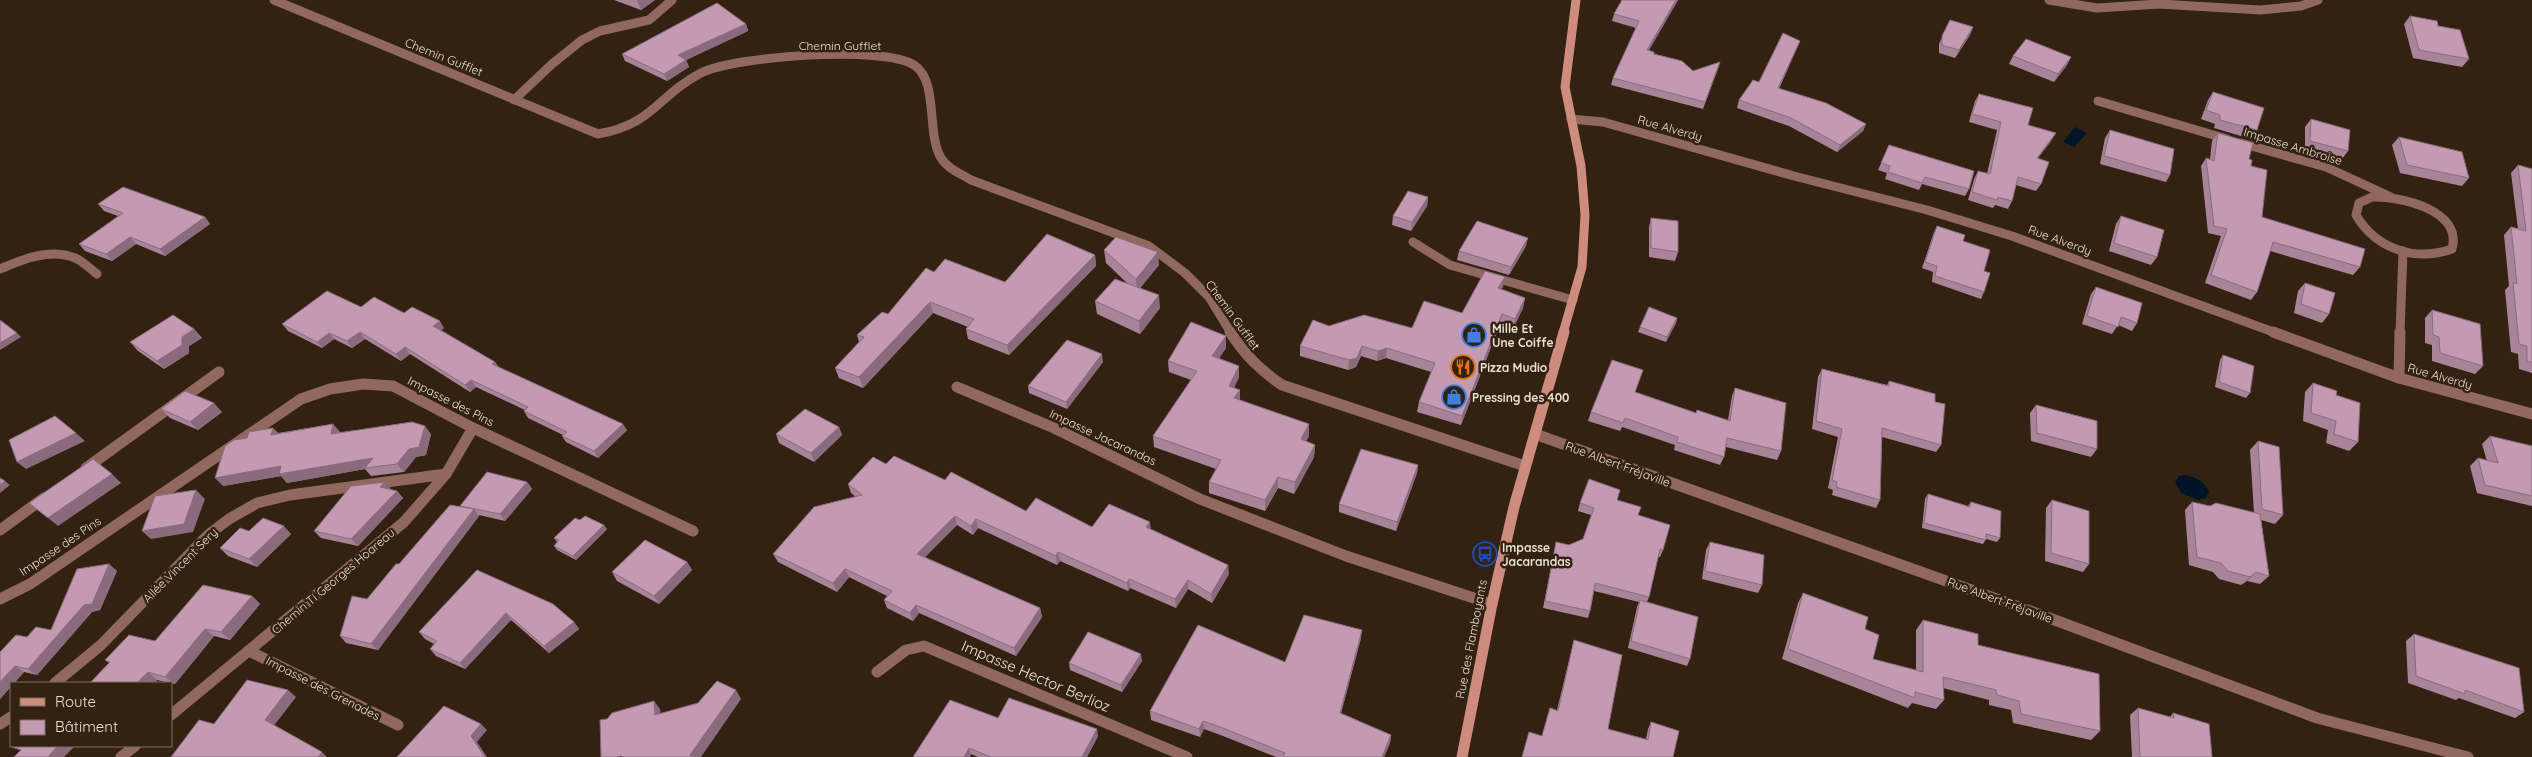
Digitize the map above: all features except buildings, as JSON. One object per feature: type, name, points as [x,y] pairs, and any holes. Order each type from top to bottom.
[{"type":"main road","name":"Rue des Flamboyants","points":[[1462,757],[1492,604],[1534,434],[1582,267],[1585,215],[1581,166],[1565,87],[1576,0]]},
{"type":"street","name":"Chemin Gufflet","points":[[274,0],[598,134],[633,126],[696,76],[715,67],[768,58],[872,56],[902,59],[914,64],[921,72],[928,89],[935,144],[951,168],[971,180],[1149,246],[1185,273],[1209,298],[1244,352],[1261,371],[1282,385],[1526,466]]},
{"type":"street","points":[[514,100],[568,51],[592,35],[606,28],[639,24],[650,19],[672,0]]},
{"type":"street","points":[[2049,0],[2090,8],[2156,4],[2278,10],[2302,7],[2318,0]]},
{"type":"street","name":"Impasse Ambroise","points":[[2098,102],[2326,167],[2391,197],[2414,203],[2441,218],[2453,231],[2455,241],[2452,250],[2440,255],[2427,256],[2403,251],[2384,244],[2369,233],[2356,215],[2359,203],[2372,197],[2391,197]]},
{"type":"street","name":"Rue Alverdy","points":[[1571,119],[1603,122],[1794,176],[1926,210],[2012,236],[2399,378],[2532,414]]},
{"type":"street","points":[[1413,242],[1450,265],[1573,300]]},
{"type":"street","points":[[2399,378],[2403,251]]},
{"type":"street","points":[[0,269],[26,258],[47,253],[76,258],[97,274]]},
{"type":"street","points":[[78,473],[219,372]]},
{"type":"street","name":"Impasse des Pins","points":[[0,599],[30,584],[301,399],[330,389],[363,384],[393,386],[473,428],[693,531]]},
{"type":"street","name":"Impasse Jacarandas","points":[[957,387],[1054,428],[1200,499],[1346,556],[1492,604]]},
{"type":"street","name":"Chemin Ti Georges Hoareau","points":[[172,714],[404,522],[446,474],[473,428]]},
{"type":"street","name":"Rue Albert Fréjaville","points":[[1534,434],[2044,616],[2317,718],[2468,757]]},
{"type":"street","name":"Allée Vincent Sery","points":[[56,682],[101,645],[208,535],[229,519],[257,503],[290,495],[446,474]]},
{"type":"street","points":[[0,530],[55,490]]},
{"type":"street","name":"Impasse Hector Berlioz","points":[[877,672],[906,650],[924,646],[1187,757]]},
{"type":"street","name":"Impasse des Grenades","points":[[249,651],[398,725]]},
{"type":"street","points":[[121,757],[134,747]]},
{"type":"water","points":[[2075,127],[2087,133],[2074,147],[2063,142]]},
{"type":"water","points":[[2179,476],[2195,478],[2205,484],[2209,491],[2206,498],[2198,500],[2181,493],[2175,482]]},
{"type":"place","name":"Mille Et Une Coiffe","points":[[1474,335]]},
{"type":"place","name":"Pizza Mudio","points":[[1463,367]]},
{"type":"place","name":"Pressing des 400","points":[[1454,397]]},
{"type":"place","name":"Impasse Jacarandas","points":[[1485,554]]}]
